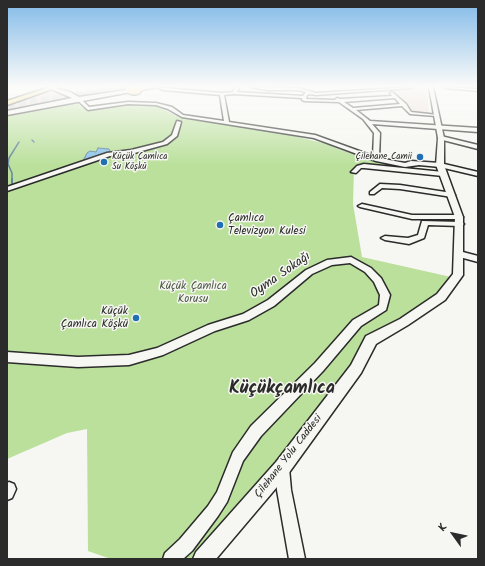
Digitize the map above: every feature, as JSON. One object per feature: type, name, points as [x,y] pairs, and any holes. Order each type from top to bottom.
[{"type":"street","points":[[178,113],[182,116],[227,122],[315,138],[388,162],[405,165],[440,165],[478,174]]},
{"type":"street","points":[[225,113],[227,122]]},
{"type":"street","points":[[358,113],[369,122],[376,133],[376,159]]},
{"type":"street","points":[[415,113],[436,115]]},
{"type":"street","name":"Çilehane Yolu Caddesi","points":[[203,559],[282,468],[356,369],[371,340],[404,322],[441,296],[458,275],[460,220],[440,165],[441,138],[436,115]]},
{"type":"street","points":[[7,189],[114,153],[131,152],[165,143],[174,136],[179,122]]},
{"type":"street","points":[[369,122],[478,130]]},
{"type":"street","points":[[441,138],[478,148]]},
{"type":"street","points":[[455,145],[478,148]]},
{"type":"street","points":[[354,172],[359,167],[364,166],[443,174]]},
{"type":"street","points":[[372,193],[380,186],[400,187],[452,195]]},
{"type":"street","points":[[362,206],[412,217],[460,220]]},
{"type":"street","points":[[385,238],[409,241],[421,236],[425,223],[460,220]]},
{"type":"street","points":[[459,254],[478,259]]},
{"type":"street","name":"Oyma Sokağı","points":[[7,357],[85,362],[129,360],[159,352],[212,328],[246,317],[270,303],[309,272],[330,262],[351,260],[368,270],[378,280],[385,295],[383,307],[357,322],[319,367],[256,431],[238,457],[222,496],[213,511],[186,545],[171,559]]},
{"type":"street","points":[[282,468],[284,490],[297,559]]},
{"type":"green space","name":"Küçük Çamlıca Korusu","points":[[15,113],[172,113],[192,120],[269,130],[331,145],[338,149],[384,164],[435,170],[437,174],[354,167],[353,204],[362,257],[451,277],[422,309],[367,338],[352,369],[257,491],[191,559],[111,559],[88,551],[87,429],[67,433],[7,459],[7,115]]},
{"type":"water","points":[[98,148],[109,149],[110,151],[83,161],[87,153],[90,151],[96,152]]},
{"type":"waterway","points":[[12,184],[12,173],[8,164],[9,158],[19,142]]},
{"type":"place","name":"Çilehane Camii","points":[[420,157]]},
{"type":"place","name":"Küçük Çamlıca Su Köşkü","points":[[104,162]]},
{"type":"place","name":"Çamlıca Televizyon Kulesi","points":[[220,225]]},
{"type":"place","name":"Küçük Çamlıca Köşkü","points":[[136,318]]},
{"type":"district","name":"Küçükçamlıca","points":[[282,390]]}]
